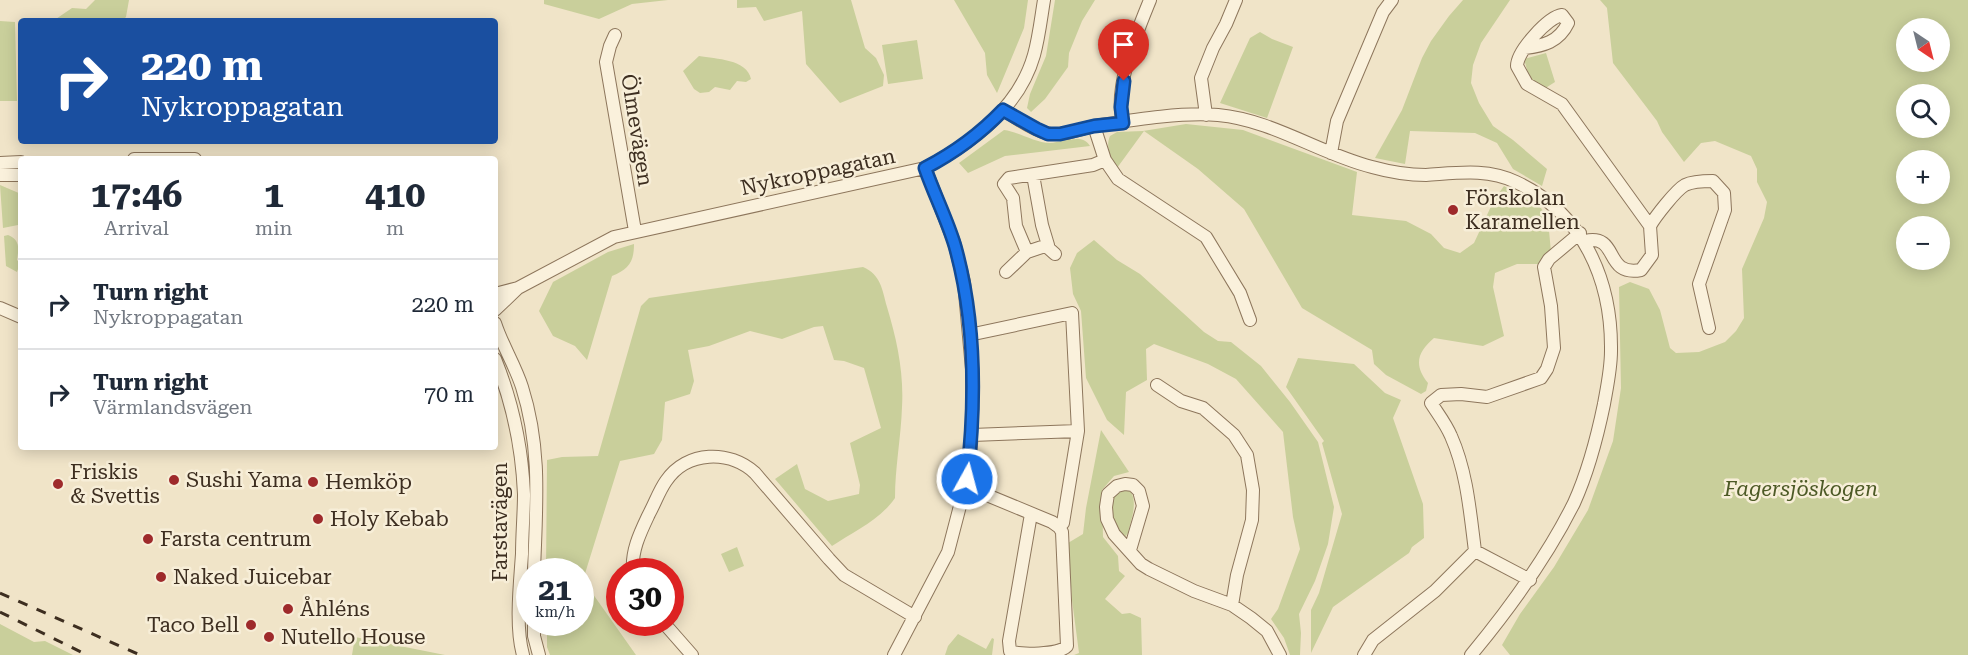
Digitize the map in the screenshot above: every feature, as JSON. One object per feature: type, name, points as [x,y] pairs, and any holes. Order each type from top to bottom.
[{"type":"street","name":"Nykroppagatan","points":[[498,293],[518,288],[614,237],[925,168],[969,141],[1003,110],[1019,89],[1034,56],[1044,0]]},
{"type":"street","points":[[1123,123],[1121,98],[1128,61],[1136,33],[1150,0]]},
{"type":"street","points":[[1206,115],[1201,78],[1236,0]]},
{"type":"street","points":[[1331,153],[1337,121],[1383,12],[1392,0]]},
{"type":"street","name":"Ölmevägen","points":[[615,35],[606,62],[635,231]]},
{"type":"street","points":[[1475,551],[1461,462],[1450,433],[1431,403],[1441,395],[1461,394],[1487,397],[1541,378],[1547,369],[1554,348],[1551,306],[1544,267],[1549,260],[1583,237],[1601,241],[1623,270],[1631,272],[1641,270],[1652,255],[1650,226],[1562,104],[1527,84],[1516,66],[1519,55],[1525,48]]},
{"type":"street","points":[[1003,110],[1048,134],[1162,117],[1206,115],[1241,119],[1266,126],[1371,167],[1405,174],[1426,175],[1459,171],[1495,174],[1515,181],[1542,196],[1561,212],[1583,237],[1594,259],[1608,305],[1610,370],[1600,423],[1584,478],[1562,526],[1530,580],[1470,655]]},
{"type":"street","points":[[1094,126],[1105,160],[1118,179],[1204,235],[1240,293],[1250,320]]},
{"type":"street","points":[[1027,252],[1016,226],[1013,198],[1004,184],[1009,178],[1093,165],[1105,160]]},
{"type":"street","points":[[0,163],[18,162]]},
{"type":"street","points":[[894,655],[948,552],[965,486],[972,435],[973,401],[964,282],[954,242],[925,168]]},
{"type":"street","points":[[0,175],[18,175]]},
{"type":"street","points":[[1006,272],[1027,252],[1051,250],[1041,225],[1033,175]]},
{"type":"street","points":[[1650,226],[1684,186],[1702,181],[1713,181],[1724,193],[1725,210],[1699,284],[1709,328]]},
{"type":"street","name":"Nykroppagatan","points":[[498,307],[518,288]]},
{"type":"street","points":[[0,308],[18,316]]},
{"type":"street","points":[[969,335],[1072,313],[1078,431],[1063,523],[1059,527]]},
{"type":"street","name":"Farstavägen","points":[[498,330],[516,370],[530,418],[538,480],[534,558]]},
{"type":"street","name":"Farstavägen","points":[[498,367],[515,426],[522,469],[524,495],[520,600],[522,654]]},
{"type":"street","points":[[1157,386],[1181,400],[1203,408],[1234,435],[1247,456],[1254,490],[1252,520],[1237,575],[1232,605]]},
{"type":"street","points":[[972,435],[1078,431]]},
{"type":"street","points":[[634,558],[634,551],[666,480],[684,464],[707,456],[722,456],[747,465],[844,575],[915,617]]},
{"type":"street","points":[[1130,550],[1143,506],[1139,491],[1133,485],[1125,484],[1117,486],[1108,494],[1107,519],[1114,534],[1141,564],[1194,591],[1232,605],[1267,631],[1280,655]]},
{"type":"street","points":[[965,486],[1030,514],[1059,527],[1062,532],[1068,646],[1058,653],[1016,654],[1010,651],[1009,641],[1030,514]]},
{"type":"street","points":[[524,495],[536,512]]},
{"type":"street","points":[[1475,551],[1530,580]]},
{"type":"street","points":[[1364,655],[1372,640],[1435,591],[1475,551]]},
{"type":"street","points":[[534,636],[539,655]]},
{"type":"street","name":"Farstavägen","points":[[522,654],[534,636]]},
{"type":"street","points":[[675,636],[692,655]]},
{"type":"green space","points":[[95,0],[129,0],[125,18],[57,18],[72,8],[86,9]]},
{"type":"green space","points":[[544,0],[668,0],[632,4],[599,19],[544,4]]},
{"type":"green space","points":[[737,0],[851,0],[865,48],[876,58],[884,75],[883,86],[840,103],[806,64],[802,11],[764,21],[756,7],[737,8]]},
{"type":"green space","points":[[954,0],[1028,0],[1024,28],[997,93],[987,75],[985,53]]},
{"type":"green space","points":[[1055,0],[1095,0],[1082,21],[1069,53],[1068,67],[1045,99],[1031,112],[1027,108],[1030,94],[1046,56]]},
{"type":"green space","points":[[1463,0],[1510,0],[1481,43],[1473,65],[1471,83],[1479,103],[1493,126],[1547,169],[1542,186],[1513,169],[1497,143],[1475,133],[1410,131],[1405,164],[1375,158],[1402,110],[1431,41]]},
{"type":"green space","name":"Fagersjöskogen","points":[[1600,0],[1968,0],[1968,655],[1510,655],[1502,645],[1520,614],[1554,567],[1588,510],[1613,441],[1621,388],[1619,287],[1630,282],[1649,289],[1660,310],[1670,348],[1676,353],[1699,352],[1725,342],[1744,318],[1742,269],[1764,218],[1767,202],[1757,182],[1757,169],[1751,156],[1715,141],[1701,143],[1684,162],[1662,132],[1657,121],[1613,63],[1607,8]]},
{"type":"green space","points":[[0,21],[15,22],[17,101],[0,101]]},
{"type":"green space","points":[[1260,32],[1293,47],[1267,118],[1220,103],[1250,38]]},
{"type":"green space","points":[[917,40],[923,79],[888,84],[882,45]]},
{"type":"green space","points":[[1546,53],[1555,82],[1544,89],[1529,77],[1524,59]]},
{"type":"green space","points":[[699,56],[722,59],[744,67],[751,79],[746,82],[737,81],[730,90],[715,87],[709,92],[700,93],[694,89],[683,71]]},
{"type":"green space","points":[[1186,124],[1243,130],[1357,172],[1352,215],[1406,221],[1431,234],[1444,248],[1460,253],[1474,243],[1494,200],[1504,186],[1541,208],[1548,220],[1551,252],[1539,264],[1517,264],[1495,273],[1493,287],[1504,336],[1483,346],[1434,338],[1424,348],[1419,364],[1428,383],[1426,391],[1421,394],[1386,375],[1374,364],[1372,350],[1302,308],[1244,209],[1198,169],[1144,131],[1117,168],[1108,148],[1110,136],[1117,132],[1143,131]]},
{"type":"green space","points":[[1004,130],[1044,143],[1078,139],[1087,142],[1090,146],[1005,156],[968,173],[959,163]]},
{"type":"green space","points":[[0,185],[18,193],[18,225],[3,228]]},
{"type":"green space","points":[[8,235],[15,239],[18,245],[17,272],[6,266],[4,236]]},
{"type":"green space","points":[[1094,240],[1117,260],[1140,274],[1204,332],[1218,341],[1231,342],[1261,366],[1318,442],[1334,507],[1328,544],[1315,581],[1299,614],[1300,655],[1290,655],[1284,638],[1271,619],[1278,609],[1300,549],[1293,517],[1283,432],[1236,379],[1208,364],[1154,344],[1146,349],[1147,380],[1126,392],[1124,435],[1107,420],[1086,378],[1081,311],[1073,294],[1070,268],[1077,253]]},
{"type":"green space","points":[[634,244],[632,260],[623,271],[612,276],[587,360],[575,346],[553,336],[539,311],[553,282],[608,252]]},
{"type":"green space","points":[[863,267],[874,274],[882,289],[901,369],[902,407],[895,498],[889,506],[874,519],[832,546],[775,479],[797,464],[805,489],[828,501],[859,494],[860,485],[850,443],[881,428],[864,368],[834,360],[823,326],[782,339],[750,331],[709,346],[688,350],[694,381],[690,394],[665,402],[662,440],[654,454],[620,461],[590,558],[546,558],[547,460],[562,457],[598,456],[641,306],[649,298]]},
{"type":"green space","points":[[1298,358],[1354,364],[1385,393],[1401,400],[1393,418],[1423,504],[1424,538],[1412,547],[1409,553],[1333,607],[1311,653],[1311,610],[1319,593],[1342,514],[1322,443],[1324,441],[1286,387]]},
{"type":"green space","points":[[1101,430],[1129,472],[1114,476],[1102,490],[1103,537],[1118,556],[1119,571],[1125,576],[1105,599],[1122,614],[1130,613],[1141,618],[1142,655],[1074,655],[1079,653],[1068,543],[1083,534]]},
{"type":"green space","points":[[1129,490],[1134,505],[1128,533],[1125,537],[1115,525],[1111,508],[1118,491]]},
{"type":"green space","points":[[737,547],[744,566],[729,572],[721,554]]},
{"type":"green space","points":[[594,596],[606,613],[606,636],[623,636],[636,655],[550,655],[547,636],[594,636]]},
{"type":"green space","points":[[0,624],[34,642],[45,641],[73,655],[0,655]]},
{"type":"green space","points":[[958,634],[986,649],[992,638],[994,639],[992,655],[945,655],[948,646]]},
{"type":"green space","points":[[355,637],[445,655],[352,655]]},
{"type":"railway","points":[[0,593],[140,655]]},
{"type":"railway","points":[[0,612],[87,655]]},
{"type":"place","name":"Förskolan Karamellen","points":[[1453,210]]},
{"type":"place","name":"Sushi Yama","points":[[174,480]]},
{"type":"place","name":"Hemköp","points":[[313,482]]},
{"type":"place","name":"Friskis & Svettis","points":[[58,484]]},
{"type":"place","name":"Holy Kebab","points":[[318,519]]},
{"type":"place","name":"Farsta centrum","points":[[148,539]]},
{"type":"place","name":"Naked Juicebar","points":[[161,577]]},
{"type":"place","name":"Åhléns","points":[[288,609]]},
{"type":"place","name":"Taco Bell","points":[[251,625]]},
{"type":"place","name":"Nutello House","points":[[269,637]]},
{"type":"route","points":[[967,479],[973,401],[964,282],[954,242],[925,168],[969,141],[1003,110],[1048,134],[1123,123],[1121,98],[1124,81]]}]
